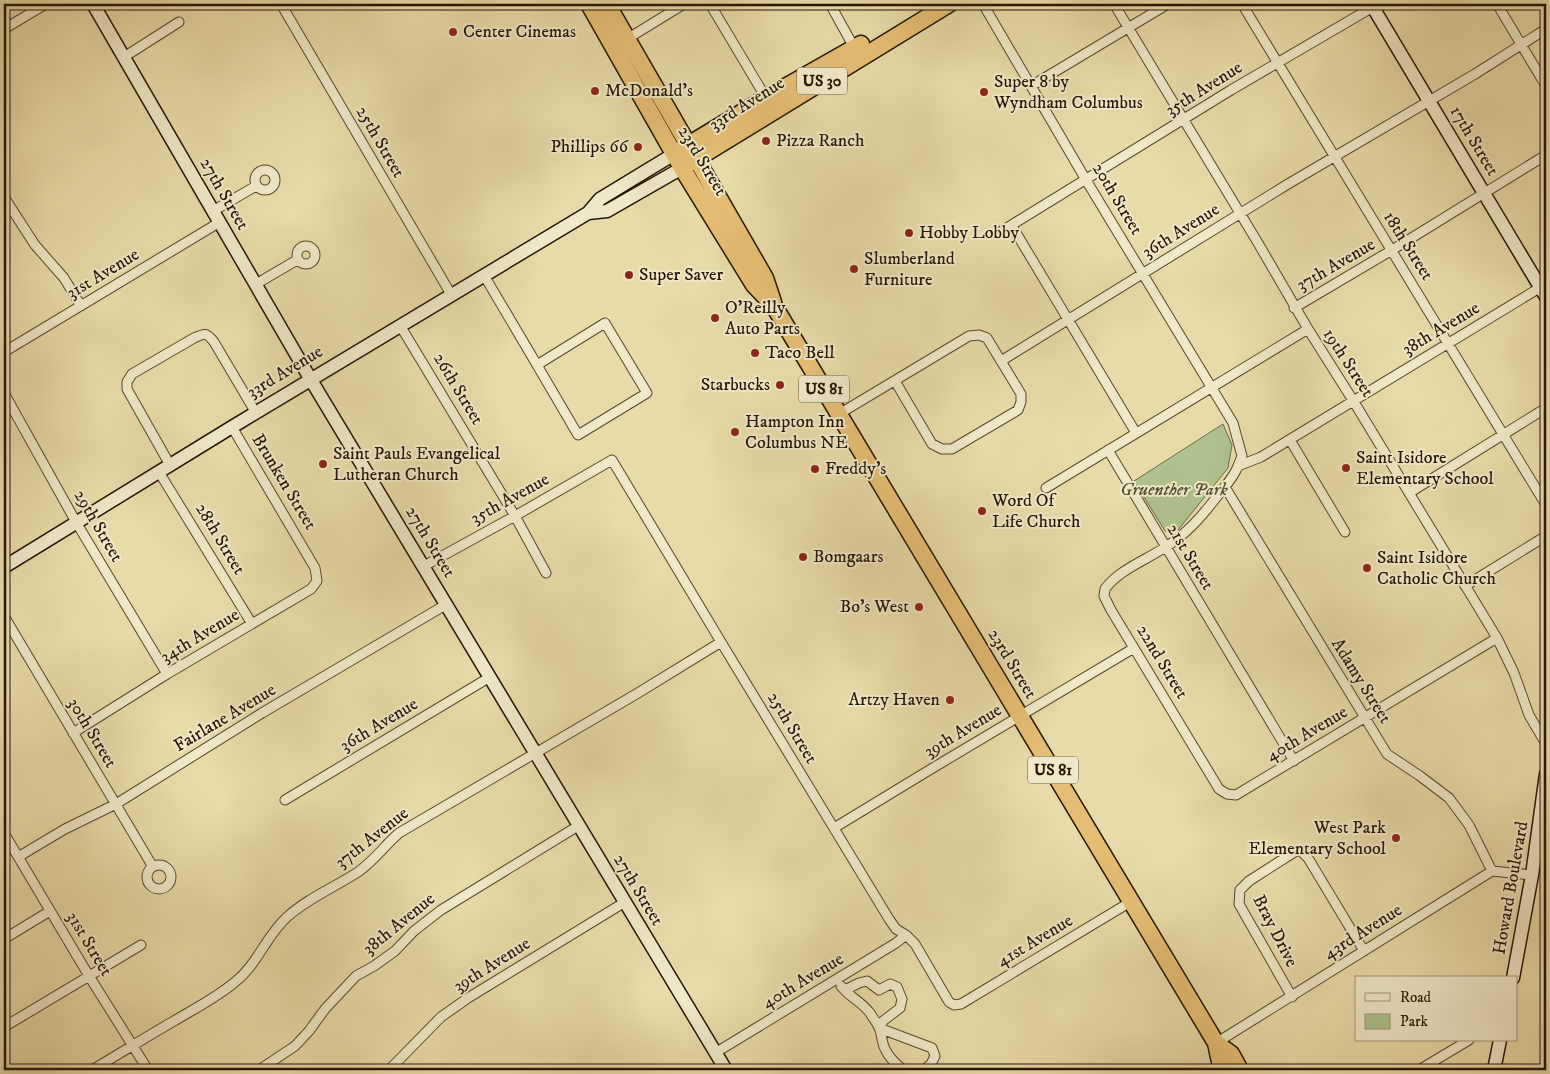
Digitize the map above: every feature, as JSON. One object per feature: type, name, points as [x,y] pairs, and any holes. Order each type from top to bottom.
[{"type":"highway","name":"23rd Street","points":[[589,4],[678,161],[754,285],[774,306],[1132,901],[1216,1043],[1220,1062],[1225,1070]]},
{"type":"highway","name":"23rd Street","points":[[607,4],[765,278],[774,306]]},
{"type":"highway","name":"33rd Avenue","points":[[678,161],[857,53],[928,4]]},
{"type":"highway","name":"33rd Avenue","points":[[692,152],[766,98],[857,53],[949,4]]},
{"type":"highway","name":"23rd Street","points":[[1216,1043],[1231,1054],[1240,1070]]},
{"type":"street","points":[[5,26],[46,4]]},
{"type":"street","name":"27th Street","points":[[93,4],[311,380],[726,1070]]},
{"type":"street","name":"25th Street","points":[[281,4],[452,296]]},
{"type":"street","points":[[627,39],[684,4]]},
{"type":"street","points":[[710,4],[766,98]]},
{"type":"street","points":[[830,4],[857,53]]},
{"type":"street","name":"20th Street","points":[[983,4],[1086,180],[1233,423],[1242,456],[1238,466]]},
{"type":"street","name":"19th Street","points":[[1114,4],[1294,308],[1354,402],[1497,638],[1514,674],[1529,715],[1546,744]]},
{"type":"street","points":[[1031,86],[1168,4]]},
{"type":"street","name":"18th Street","points":[[1242,4],[1546,506]]},
{"type":"street","points":[[1497,4],[1546,86]]},
{"type":"street","name":"35th Avenue","points":[[997,234],[1374,5]]},
{"type":"street","name":"17th Street","points":[[1374,5],[1544,290]]},
{"type":"street","points":[[124,57],[179,22]]},
{"type":"street","name":"36th Avenue","points":[[1001,360],[1546,29]]},
{"type":"street","name":"37th Avenue","points":[[1294,308],[1546,155]]},
{"type":"street","name":"33rd Avenue","points":[[4,567],[232,427],[588,213],[607,211],[678,161]]},
{"type":"street","name":"31st Avenue","points":[[4,352],[81,306],[217,217],[256,186]]},
{"type":"street","points":[[4,197],[35,245],[64,278],[81,306]]},
{"type":"street","points":[[1012,226],[1136,433]]},
{"type":"street","points":[[256,284],[297,260]]},
{"type":"street","points":[[485,276],[537,365],[578,435],[647,393],[605,323],[537,365]]},
{"type":"street","name":"38th Avenue","points":[[1238,466],[1261,457],[1448,343],[1544,290]]},
{"type":"street","name":"26th Street","points":[[401,327],[515,516],[546,573]]},
{"type":"street","points":[[1046,488],[1308,329]]},
{"type":"street","name":"28th Street","points":[[252,624],[165,468],[127,389],[127,382],[132,374],[194,338],[203,334],[208,335],[256,413]]},
{"type":"street","points":[[839,414],[894,381],[969,336],[979,335],[987,338],[1001,360],[1021,394],[1021,402],[1018,410],[952,449],[942,449],[932,444],[894,381]]},
{"type":"street","name":"29th Street","points":[[4,393],[76,522],[167,674]]},
{"type":"street","points":[[1409,493],[1546,408]]},
{"type":"street","name":"Brunken Street","points":[[232,427],[307,554]]},
{"type":"street","points":[[1290,440],[1345,532]]},
{"type":"street","name":"21st Street","points":[[1108,450],[1294,761]]},
{"type":"street","name":"25th Street","points":[[612,460],[720,642],[889,919],[896,929],[915,944],[949,1002],[954,1005]]},
{"type":"street","name":"35th Avenue","points":[[424,566],[612,460]]},
{"type":"street","name":"22nd Street","points":[[1213,779],[1104,596],[1104,589],[1116,576],[1186,533],[1225,487],[1238,466]]},
{"type":"street","name":"Adamy Street","points":[[1225,487],[1387,754],[1449,798],[1469,825],[1492,871]]},
{"type":"street","points":[[1465,586],[1546,536]]},
{"type":"street","name":"34th Avenue","points":[[73,733],[167,674],[311,589],[317,581],[315,568],[307,554]]},
{"type":"street","name":"Fairlane Avenue","points":[[18,857],[64,829],[116,804],[262,713],[447,604]]},
{"type":"street","name":"30th Street","points":[[4,616],[153,867]]},
{"type":"street","name":"40th Avenue","points":[[1213,779],[1222,792],[1236,796],[1497,638]]},
{"type":"street","name":"37th Avenue","points":[[92,1070],[234,983],[249,970],[275,929],[288,916],[359,871],[377,856],[399,833],[638,694],[720,642]]},
{"type":"street","name":"39th Avenue","points":[[834,828],[1134,648]]},
{"type":"street","name":"36th Avenue","points":[[285,800],[490,677]]},
{"type":"street","name":"Howard Boulevard","points":[[1512,976],[1532,875],[1546,774]]},
{"type":"street","name":"38th Avenue","points":[[259,1070],[296,1046],[336,996],[356,976],[395,951],[414,931],[441,910],[578,826]]},
{"type":"street","name":"31st Street","points":[[4,833],[8,848],[18,857],[148,1070]]},
{"type":"street","name":"Bray Drive","points":[[1292,997],[1239,904],[1240,890],[1249,881],[1296,851],[1301,851],[1308,858],[1364,951]]},
{"type":"street","points":[[1492,871],[1532,875]]},
{"type":"street","name":"43rd Avenue","points":[[1216,1043],[1492,871]]},
{"type":"street","name":"41st Avenue","points":[[954,1005],[961,1004],[1132,901]]},
{"type":"street","name":"39th Avenue","points":[[389,1070],[448,1012],[625,902]]},
{"type":"street","points":[[4,939],[50,911]]},
{"type":"street","name":"40th Avenue","points":[[716,1052],[838,979],[906,935]]},
{"type":"street","points":[[4,1027],[141,945]]},
{"type":"street","points":[[838,979],[845,990],[864,1006],[879,1028],[885,1050],[893,1062],[903,1070]]},
{"type":"street","points":[[845,990],[859,982],[867,981],[879,990],[890,984],[897,988],[902,999],[900,1008],[883,1021],[879,1028]]},
{"type":"street","points":[[879,1028],[932,1048],[935,1056],[931,1064],[924,1070]]},
{"type":"street","points":[[1419,1070],[1466,1042]]},
{"type":"street","points":[[1494,1070],[1500,1042]]},
{"type":"green space","name":"Gruenther Park","points":[[1223,424],[1232,445],[1228,468],[1178,530],[1175,532],[1165,531],[1134,481]]},
{"type":"place","name":"Center Cinemas","points":[[453,32]]},
{"type":"place","name":"McDonald's","points":[[595,91]]},
{"type":"place","name":"Super 8 by Wyndham Columbus","points":[[984,92]]},
{"type":"place","name":"Pizza Ranch","points":[[766,141]]},
{"type":"place","name":"Phillips 66","points":[[638,147]]},
{"type":"place","name":"Hobby Lobby","points":[[909,233]]},
{"type":"place","name":"Slumberland Furniture","points":[[854,269]]},
{"type":"place","name":"Super Saver","points":[[629,275]]},
{"type":"place","name":"O'Reilly Auto Parts","points":[[715,318]]},
{"type":"place","name":"Taco Bell","points":[[755,353]]},
{"type":"place","name":"Starbucks","points":[[780,385]]},
{"type":"place","name":"Hampton Inn Columbus NE","points":[[735,432]]},
{"type":"place","name":"Saint Pauls Evangelical Lutheran Church","points":[[323,464]]},
{"type":"place","name":"Saint Isidore Elementary School","points":[[1346,468]]},
{"type":"place","name":"Freddy's","points":[[815,469]]},
{"type":"place","name":"Word Of Life Church","points":[[982,511]]},
{"type":"place","name":"Bomgaars","points":[[803,557]]},
{"type":"place","name":"Saint Isidore Catholic Church","points":[[1367,568]]},
{"type":"place","name":"Bo's West","points":[[919,607]]},
{"type":"place","name":"Artzy Haven","points":[[950,700]]},
{"type":"place","name":"West Park Elementary School","points":[[1396,838]]}]
